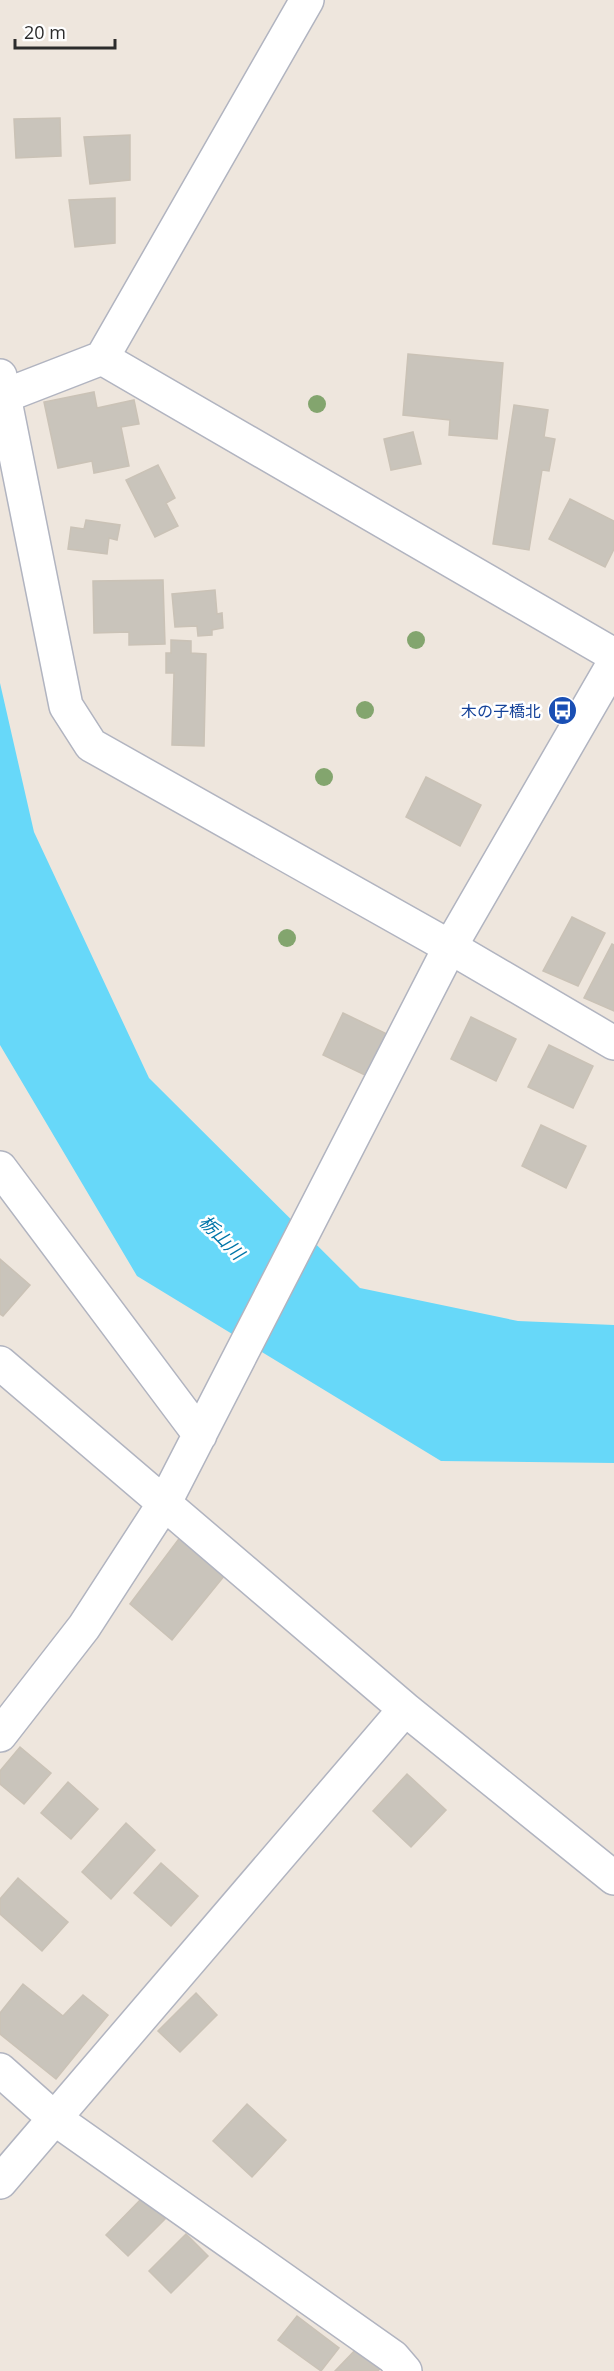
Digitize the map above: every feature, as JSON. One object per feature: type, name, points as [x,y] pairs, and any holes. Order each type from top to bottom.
[{"type":"street","points":[[307,0],[102,358],[2,386],[66,706],[91,745],[450,947],[614,1043]]},
{"type":"street","points":[[102,358],[614,655]]},
{"type":"street","points":[[0,1735],[84,1626],[165,1502],[450,947],[614,663]]},
{"type":"street","points":[[0,1168],[200,1435]]},
{"type":"street","points":[[0,1363],[405,1709],[614,1878]]},
{"type":"street","points":[[0,2182],[405,1709]]},
{"type":"street","points":[[0,2070],[54,2118],[393,2357],[405,2371]]},
{"type":"water","name":"栃山川","points":[[0,683],[34,832],[149,1078],[360,1288],[518,1321],[614,1325],[614,1463],[441,1461],[137,1276],[0,1045]]},
{"type":"building","points":[[60,118],[61,156],[16,158],[14,119]]},
{"type":"building","points":[[130,135],[130,180],[90,184],[84,137]]},
{"type":"building","points":[[115,198],[115,243],[75,247],[69,200]]},
{"type":"building","points":[[408,354],[503,363],[497,439],[449,435],[450,420],[403,415]]},
{"type":"building","points":[[94,392],[97,408],[134,400],[139,424],[121,427],[129,466],[94,473],[92,461],[58,468],[44,402]]},
{"type":"building","points":[[514,405],[548,410],[544,437],[555,439],[549,471],[542,470],[529,550],[493,544]]},
{"type":"building","points":[[413,432],[421,464],[391,470],[384,439]]},
{"type":"building","points":[[158,465],[175,498],[166,503],[178,526],[155,537],[126,480]]},
{"type":"building","points":[[570,499],[614,521],[614,549],[605,567],[549,539]]},
{"type":"building","points":[[86,520],[120,525],[117,540],[109,538],[107,554],[68,549],[71,527],[84,529]]},
{"type":"building","points":[[163,580],[165,644],[129,645],[129,632],[94,633],[93,581]]},
{"type":"building","points":[[215,590],[217,614],[222,613],[223,628],[212,630],[212,635],[198,636],[197,626],[175,627],[172,594]]},
{"type":"building","points":[[171,640],[191,641],[191,653],[206,654],[204,746],[172,745],[174,673],[166,673],[166,653],[171,653]]},
{"type":"building","points":[[426,777],[481,805],[460,846],[406,817]]},
{"type":"building","points":[[572,917],[605,933],[578,986],[543,971]]},
{"type":"building","points":[[612,944],[614,945],[614,1011],[584,998]]},
{"type":"building","points":[[343,1013],[387,1034],[367,1076],[323,1055]]},
{"type":"building","points":[[471,1017],[516,1039],[496,1081],[451,1059]]},
{"type":"building","points":[[549,1045],[593,1066],[573,1108],[528,1087]]},
{"type":"building","points":[[541,1125],[586,1146],[566,1188],[522,1166]]},
{"type":"building","points":[[0,1259],[30,1285],[3,1316],[0,1314]]},
{"type":"building","points":[[184,1532],[229,1570],[172,1640],[130,1604]]},
{"type":"building","points":[[20,1747],[51,1773],[24,1804],[0,1784],[0,1771]]},
{"type":"building","points":[[407,1774],[446,1810],[411,1847],[373,1811]]},
{"type":"building","points":[[68,1782],[98,1809],[71,1839],[41,1813]]},
{"type":"building","points":[[126,1823],[155,1850],[111,1899],[82,1872]]},
{"type":"building","points":[[161,1863],[198,1896],[171,1926],[134,1893]]},
{"type":"building","points":[[18,1878],[68,1922],[42,1951],[0,1914],[0,1899]]},
{"type":"building","points":[[23,1984],[63,2016],[83,1995],[108,2015],[56,2079],[0,2034],[0,2013]]},
{"type":"building","points":[[196,1993],[217,2015],[180,2052],[158,2031]]},
{"type":"building","points":[[247,2104],[286,2140],[252,2177],[213,2141]]},
{"type":"building","points":[[143,2197],[165,2219],[128,2256],[106,2235]]},
{"type":"building","points":[[186,2234],[208,2256],[171,2293],[149,2271]]},
{"type":"building","points":[[297,2316],[339,2348],[321,2371],[278,2340]]},
{"type":"building","points":[[359,2346],[381,2367],[378,2371],[335,2371]]},
{"type":"place","name":"木の子橋北","points":[[562,711]]}]
